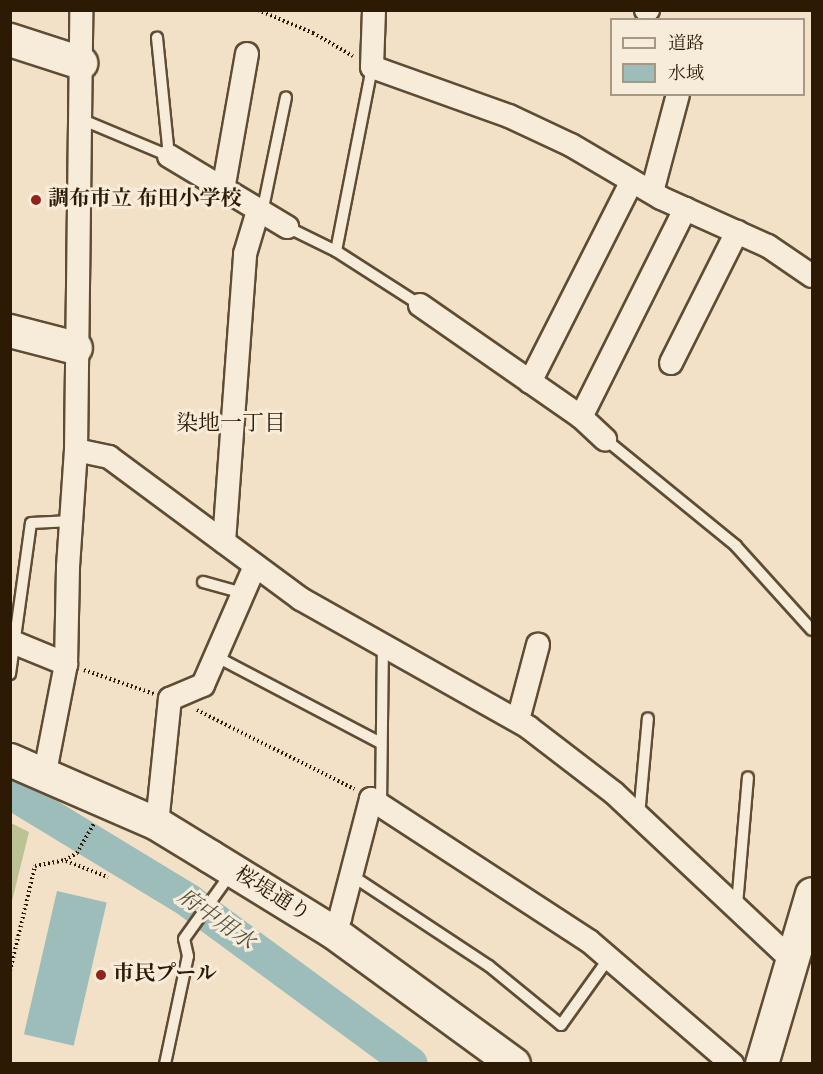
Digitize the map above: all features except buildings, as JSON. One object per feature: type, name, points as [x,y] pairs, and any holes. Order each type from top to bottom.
[{"type":"street","points":[[45,772],[66,664],[76,450],[76,348],[83,120],[81,10]]},
{"type":"street","points":[[374,10],[372,68],[509,116],[571,145],[642,187],[782,254],[813,276]]},
{"type":"street","points":[[10,40],[81,63]]},
{"type":"street","points":[[223,190],[247,54]]},
{"type":"street","points":[[530,382],[642,187],[677,96]]},
{"type":"street","points":[[169,156],[287,227]]},
{"type":"street","points":[[581,417],[685,209]]},
{"type":"street","points":[[224,542],[245,254],[260,212]]},
{"type":"street","points":[[671,363],[737,232]]},
{"type":"street","points":[[420,305],[581,417],[605,439]]},
{"type":"street","points":[[10,331],[76,348]]},
{"type":"street","points":[[76,450],[109,457],[301,599],[518,720],[614,793],[736,911],[800,955]]},
{"type":"street","points":[[157,824],[170,699],[202,685],[255,566]]},
{"type":"street","points":[[14,643],[66,664]]},
{"type":"street","points":[[518,720],[538,645]]},
{"type":"street","name":"桜堤通り","points":[[10,760],[45,772],[157,824],[333,932],[514,1064]]},
{"type":"street","points":[[333,932],[340,918],[351,875],[376,802],[535,903],[609,958],[732,1064]]},
{"type":"street","points":[[762,1064],[800,955],[813,894]]},
{"type":"lane","points":[[83,120],[169,156],[158,38]]},
{"type":"lane","points":[[336,251],[372,68]]},
{"type":"lane","points":[[260,212],[286,97]]},
{"type":"lane","points":[[287,227],[336,251],[420,305]]},
{"type":"lane","points":[[605,439],[736,546],[813,630]]},
{"type":"lane","points":[[10,674],[31,524],[72,521]]},
{"type":"lane","points":[[203,582],[243,593]]},
{"type":"lane","points":[[376,802],[381,743],[383,646]]},
{"type":"lane","points":[[215,656],[381,743]]},
{"type":"lane","points":[[639,816],[648,718]]},
{"type":"lane","points":[[736,911],[748,777]]},
{"type":"lane","points":[[165,1064],[188,956],[184,939],[233,870]]},
{"type":"lane","points":[[351,875],[489,966],[561,1025],[609,958]]},
{"type":"path","points":[[258,10],[313,33],[372,68]]},
{"type":"path","points":[[66,664],[170,699],[310,764],[376,802]]},
{"type":"path","points":[[10,971],[35,866],[65,860],[77,853],[94,824]]},
{"type":"path","points":[[65,860],[108,877]]},
{"type":"green space","points":[[11,823],[29,832],[11,905]]},
{"type":"water","points":[[57,891],[107,902],[74,1046],[24,1034]]},
{"type":"waterway","name":"府中用水","points":[[10,792],[189,901],[411,1064]]},
{"type":"place","name":"調布市立 布田小学校","points":[[36,200]]},
{"type":"place","name":"市民プール","points":[[101,975]]},
{"type":"district","name":"染地一丁目","points":[[231,426]]}]
